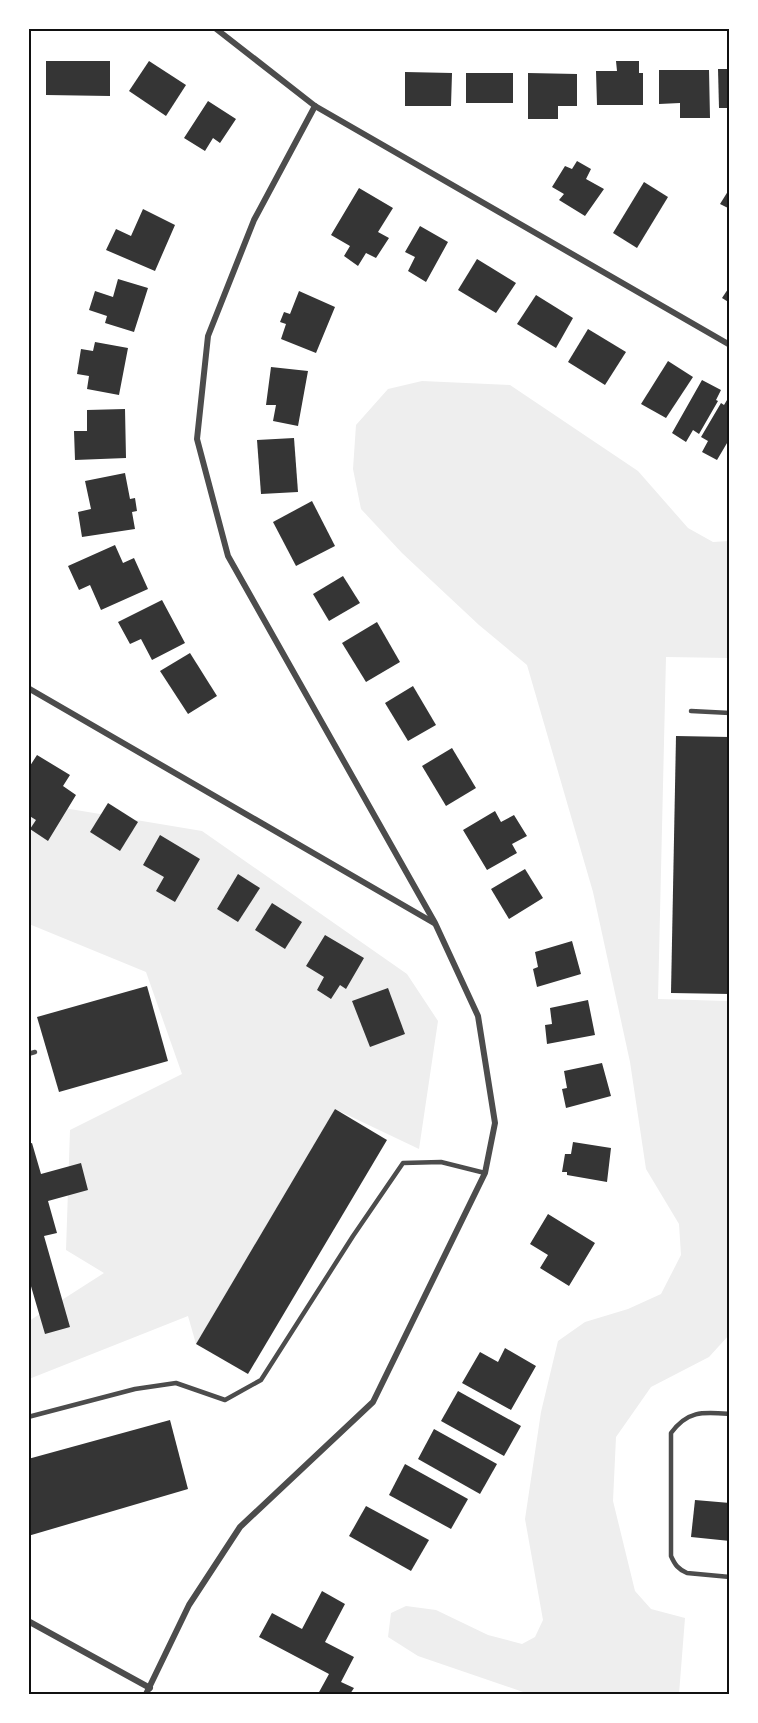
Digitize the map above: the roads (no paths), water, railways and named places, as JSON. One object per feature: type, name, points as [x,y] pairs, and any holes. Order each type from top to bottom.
[{"type":"street","points":[[215,28],[315,106],[729,345]]},
{"type":"street","points":[[146,1695],[151,1691],[189,1605],[240,1527],[374,1402],[485,1173],[495,1123],[478,1016],[435,923],[228,556],[197,439],[208,336],[254,220],[315,106]]},
{"type":"street","points":[[28,688],[435,923]]},
{"type":"street","points":[[28,1621],[151,1691]]},
{"type":"lane","points":[[691,711],[729,713]]},
{"type":"lane","points":[[28,1054],[35,1052]]},
{"type":"lane","points":[[28,1417],[135,1389],[176,1383],[225,1400],[261,1380],[353,1236],[403,1163],[441,1162],[485,1173]]},
{"type":"lane","points":[[729,1414],[698,1413],[687,1417],[672,1433],[672,1556],[676,1566],[687,1573],[729,1577]]}]
